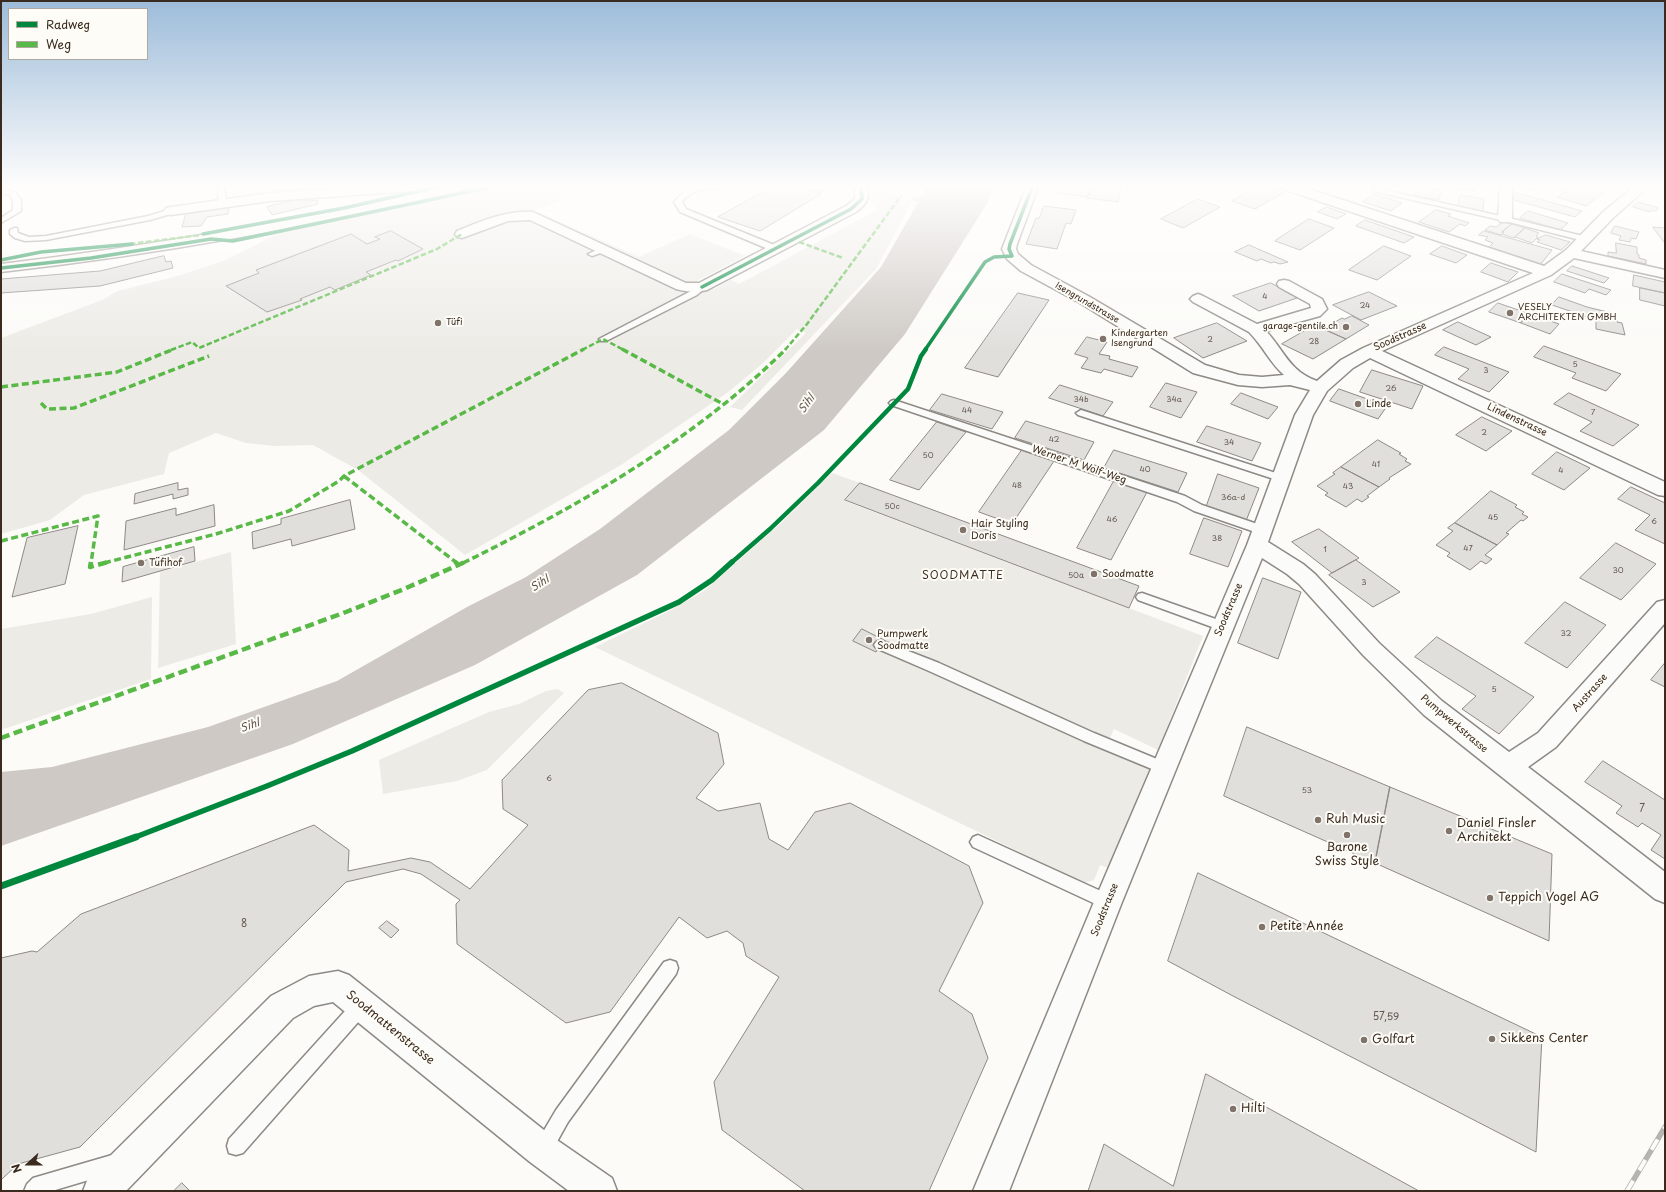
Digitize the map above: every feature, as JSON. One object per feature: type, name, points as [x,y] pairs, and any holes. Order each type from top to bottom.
[{"type":"street","points":[[1,260],[124,251],[203,241]]},
{"type":"street","points":[[577,241],[597,252],[688,288],[702,287],[792,241]]},
{"type":"street","name":"Isengrundstrasse","points":[[1011,241],[1009,249],[1012,256],[1022,265],[1084,300],[1199,369],[1238,380],[1262,382],[1290,380],[1303,382],[1320,388]]},
{"type":"street","points":[[1452,241],[1546,272]]},
{"type":"street","name":"Soodstrasse","points":[[991,1191],[1108,902],[1260,537],[1304,415],[1320,388],[1347,364],[1369,351],[1546,272],[1571,253],[1582,241]]},
{"type":"street","points":[[1,268],[84,259],[124,251]]},
{"type":"street","points":[[1571,253],[1665,274]]},
{"type":"street","points":[[1255,330],[1314,313],[1319,309],[1317,302],[1284,284]]},
{"type":"street","name":"Isengrundstrasse","points":[[1198,299],[1255,330],[1262,336],[1281,364],[1303,382]]},
{"type":"street","name":"Lindenstrasse","points":[[1369,351],[1665,490]]},
{"type":"street","name":"Pumpwerkstrasse","points":[[1260,537],[1307,579],[1371,649],[1433,708],[1665,889]]},
{"type":"street","name":"Austrasse","points":[[1507,767],[1548,740],[1665,608]]},
{"type":"street","name":"Soodmattenstrasse","points":[[101,1191],[282,1007],[308,991],[338,986],[542,1150],[599,1191]]},
{"type":"lane","points":[[755,241],[776,249]]},
{"type":"lane","points":[[603,339],[694,293],[702,287]]},
{"type":"lane","name":"Werner M Wolf-Weg","points":[[894,403],[1181,499],[1260,537]]},
{"type":"lane","points":[[1081,413],[1281,478]]},
{"type":"lane","points":[[1142,597],[1223,626]]},
{"type":"lane","points":[[880,646],[934,667],[1089,737],[1164,768]]},
{"type":"lane","points":[[978,842],[1108,902]]},
{"type":"lane","points":[[542,1150],[562,1116],[670,968]]},
{"type":"lane","points":[[236,1146],[361,1006]]},
{"type":"lane","points":[[34,1191],[40,1185],[133,1158]]},
{"type":"shaded area","points":[[264,241],[602,241],[639,257],[675,241],[707,241],[745,256],[697,281],[714,289],[731,280],[739,284],[820,241],[891,241],[876,269],[742,410],[730,407],[806,333],[797,329],[761,365],[727,393],[621,465],[465,555],[358,470],[313,445],[275,446],[246,443],[216,433],[169,453],[164,474],[84,495],[50,520],[1,534],[1,338],[102,300],[118,291],[181,275],[228,259]]},
{"type":"shaded area","points":[[832,473],[860,483],[845,501],[1203,636],[1158,750],[1114,729],[1106,747],[1150,767],[1108,868],[1100,865],[1094,880],[1084,883],[595,647],[667,612],[704,591],[780,524]]},
{"type":"shaded area","points":[[231,552],[236,644],[158,668],[160,572]]},
{"type":"shaded area","points":[[152,597],[151,679],[1,730],[1,629],[91,614]]},
{"type":"shaded area","points":[[558,689],[564,693],[487,770],[457,781],[383,794],[379,760],[489,712],[519,704],[546,691]]},
{"type":"water","name":"Sihl","points":[[896,241],[964,241],[905,334],[824,430],[637,575],[475,665],[293,744],[1,846],[1,772],[52,767],[208,727],[337,681],[467,607],[526,577],[600,529],[729,430],[786,373],[881,267]]},
{"type":"building","points":[[334,241],[362,241],[367,244],[376,241],[408,241],[423,249],[398,261],[396,260],[366,272],[371,275],[335,290],[330,287],[300,299],[302,300],[267,312],[226,286],[259,273],[256,270]]},
{"type":"building","points":[[1027,241],[1060,241],[1057,249],[1026,244]]},
{"type":"building","points":[[1276,241],[1314,241],[1300,250]]},
{"type":"building","points":[[1397,241],[1408,241],[1404,243]]},
{"type":"building","points":[[1487,241],[1518,241],[1552,250],[1540,265],[1509,256],[1510,254],[1489,247],[1493,243]]},
{"type":"building","points":[[1525,241],[1534,241],[1532,243]]},
{"type":"building","points":[[1539,241],[1565,241],[1570,242],[1561,250],[1537,242]]},
{"type":"building","points":[[1616,243],[1637,247],[1637,254],[1639,255],[1639,258],[1646,260],[1646,264],[1608,256],[1608,252],[1616,253]]},
{"type":"building","points":[[1249,245],[1288,262],[1280,264],[1274,262],[1271,263],[1261,259],[1257,261],[1235,252]]},
{"type":"building","points":[[1384,246],[1411,256],[1377,280],[1349,270]]},
{"type":"building","points":[[1442,246],[1467,255],[1456,263],[1430,254]]},
{"type":"building","points":[[164,256],[166,262],[171,261],[173,268],[100,286],[1,293],[1,279],[100,271]]},
{"type":"building","points":[[1491,263],[1518,272],[1508,282],[1481,272]]},
{"type":"building","points":[[1572,266],[1609,278],[1604,283],[1567,271]]},
{"type":"building","points":[[1562,274],[1611,290],[1606,295],[1589,289],[1585,293],[1554,282]]},
{"type":"building","points":[[1634,275],[1665,282],[1665,293],[1633,286]]},
{"type":"building","points":[[1271,283],[1297,298],[1259,311],[1233,296]]},
{"type":"building","points":[[1640,288],[1665,293],[1665,306],[1640,300]]},
{"type":"building","points":[[1369,292],[1397,306],[1361,320],[1333,305]]},
{"type":"building","points":[[1018,293],[1049,300],[998,377],[965,368]]},
{"type":"building","points":[[1559,297],[1587,307],[1616,314],[1617,322],[1622,323],[1625,335],[1596,329],[1596,320],[1552,305]]},
{"type":"building","name":"VESELY ARCHITEKTEN GMBH","points":[[1498,303],[1530,314],[1521,323],[1489,312]]},
{"type":"building","points":[[1530,314],[1559,324],[1550,334],[1521,323]]},
{"type":"building","name":"garage-gentile.ch","points":[[1352,316],[1369,325],[1346,339],[1323,329],[1342,318],[1344,319]]},
{"type":"building","points":[[1458,322],[1491,337],[1476,345],[1443,330]]},
{"type":"building","points":[[1217,323],[1247,341],[1203,358],[1174,338]]},
{"type":"building","points":[[1315,325],[1346,339],[1313,359],[1282,344]]},
{"type":"building","points":[[1087,337],[1107,342],[1099,354],[1110,356],[1109,359],[1138,367],[1132,377],[1104,369],[1101,373],[1081,368],[1088,358],[1075,354]]},
{"type":"building","points":[[1544,346],[1621,374],[1606,391],[1572,378],[1576,373],[1534,357]]},
{"type":"building","points":[[1444,347],[1509,372],[1489,392],[1458,379],[1469,369],[1435,355]]},
{"type":"building","points":[[1372,370],[1423,386],[1412,409],[1360,392]]},
{"type":"building","points":[[1166,383],[1197,392],[1181,418],[1150,407]]},
{"type":"building","points":[[1060,385],[1113,402],[1103,416],[1049,398]]},
{"type":"building","name":"Linde","points":[[1339,389],[1387,406],[1378,419],[1330,401]]},
{"type":"building","points":[[1241,393],[1278,407],[1268,419],[1231,404]]},
{"type":"building","points":[[1569,393],[1639,425],[1613,446],[1580,431],[1592,422],[1554,404]]},
{"type":"building","points":[[942,394],[1003,412],[992,429],[930,410]]},
{"type":"building","points":[[1482,417],[1512,431],[1486,451],[1456,435]]},
{"type":"building","points":[[1026,421],[1094,442],[1084,460],[1015,438]]},
{"type":"building","points":[[937,422],[966,432],[919,490],[890,480]]},
{"type":"building","points":[[1207,426],[1261,443],[1252,461],[1197,442]]},
{"type":"building","points":[[1378,440],[1401,453],[1399,454],[1407,459],[1405,461],[1411,464],[1389,478],[1390,479],[1379,487],[1341,467]]},
{"type":"building","points":[[1022,450],[1054,461],[1012,524],[979,512]]},
{"type":"building","points":[[1114,450],[1187,473],[1178,492],[1104,468]]},
{"type":"building","points":[[1557,452],[1590,468],[1564,490],[1532,474]]},
{"type":"building","points":[[1341,467],[1379,487],[1362,502],[1357,499],[1346,507],[1325,495],[1328,493],[1317,486],[1335,474],[1333,473]]},
{"type":"building","points":[[1218,474],[1259,488],[1246,521],[1206,508]]},
{"type":"building","points":[[1114,481],[1147,492],[1111,560],[1077,548]]},
{"type":"building","points":[[178,483],[178,490],[188,488],[188,495],[173,499],[173,494],[134,504],[135,494]]},
{"type":"building","points":[[860,483],[1139,586],[1129,608],[845,500]]},
{"type":"building","points":[[1631,487],[1665,503],[1665,544],[1635,530],[1650,515],[1618,499]]},
{"type":"building","points":[[1491,491],[1517,505],[1515,507],[1524,512],[1522,514],[1528,517],[1523,521],[1521,520],[1506,533],[1509,534],[1497,545],[1455,523]]},
{"type":"building","points":[[350,500],[355,529],[292,546],[291,539],[253,549],[252,532],[281,524],[281,519]]},
{"type":"building","points":[[214,505],[215,526],[124,550],[126,521],[176,508],[176,515]]},
{"type":"building","points":[[1204,518],[1242,531],[1228,567],[1190,554]]},
{"type":"building","points":[[1455,523],[1497,545],[1485,555],[1492,559],[1486,564],[1481,561],[1470,570],[1447,556],[1450,553],[1436,545],[1453,531],[1448,528]]},
{"type":"building","points":[[78,526],[65,584],[12,597],[27,538]]},
{"type":"building","points":[[1319,529],[1359,558],[1332,573],[1292,542]]},
{"type":"building","points":[[1616,543],[1656,564],[1621,600],[1580,578]]},
{"type":"building","points":[[194,547],[195,561],[122,582],[123,567]]},
{"type":"building","points":[[1356,560],[1400,592],[1373,607],[1329,575]]},
{"type":"building","points":[[1263,578],[1301,592],[1278,659],[1238,643]]},
{"type":"building","points":[[1565,602],[1606,625],[1567,668],[1525,643]]},
{"type":"building","name":"Pumpwerk Soodmatte","points":[[862,629],[884,640],[876,652],[853,641]]},
{"type":"building","points":[[1437,637],[1534,697],[1499,734],[1462,709],[1476,696],[1415,657]]},
{"type":"building","points":[[1665,663],[1665,687],[1651,680]]},
{"type":"building","points":[[622,683],[718,733],[724,764],[696,798],[718,811],[760,803],[769,839],[788,850],[815,812],[850,803],[969,866],[983,903],[939,991],[972,1014],[988,1058],[929,1191],[805,1191],[722,1130],[714,1082],[779,977],[746,956],[743,943],[727,931],[707,938],[679,917],[610,1012],[566,1023],[457,944],[456,904],[460,900],[421,874],[403,869],[346,882],[80,1147],[18,1164],[1,1180],[1,958],[32,951],[37,952],[81,914],[314,825],[349,850],[348,871],[411,858],[430,862],[470,889],[528,825],[503,809],[502,780],[588,690]]},
{"type":"building","points":[[1247,727],[1390,787],[1375,863],[1224,796]]},
{"type":"building","points":[[1603,761],[1665,800],[1665,859],[1651,850],[1661,835],[1642,823],[1638,827],[1616,813],[1622,806],[1585,782]]},
{"type":"building","points":[[1390,787],[1552,854],[1549,941],[1375,863]]},
{"type":"building","points":[[1198,873],[1542,1037],[1536,1152],[1168,961]]},
{"type":"building","points":[[387,921],[399,930],[391,938],[379,928]]},
{"type":"building","name":"Hilti","points":[[1206,1074],[1419,1191],[1088,1191],[1104,1144],[1173,1186]]},
{"type":"building","points":[[182,1183],[190,1191],[174,1191]]},
{"type":"railway","points":[[1627,1191],[1665,1127]]},
{"type":"marked path","points":[[130,244],[157,241]]},
{"type":"marked path","points":[[1,387],[117,372],[192,342],[199,348],[437,249],[451,241]]},
{"type":"marked path","points":[[1,738],[375,601],[461,564],[545,521],[587,497],[629,472],[669,445],[708,417],[745,387],[780,355],[807,324],[868,241]]},
{"type":"marked path","points":[[799,242],[843,258]]},
{"type":"marked path","points":[[1,541],[98,516],[90,567],[216,534],[289,511],[339,481],[344,476],[603,339],[723,404]]},
{"type":"marked path","points":[[41,403],[47,409],[74,408],[209,356]]},
{"type":"marked path","points":[[344,476],[459,565]]},
{"type":"cycle path","points":[[1,268],[91,258],[201,241]]},
{"type":"cycle path","points":[[229,241],[235,241]]},
{"type":"cycle path","points":[[702,287],[791,241]]},
{"type":"cycle path","points":[[1,886],[192,816],[352,751],[679,602],[712,580],[770,529],[818,483],[908,389],[921,356],[985,262],[994,257],[1012,256],[1009,249],[1011,241]]},
{"type":"cycle path","points":[[1,260],[41,252],[132,244]]},
{"type":"place","name":"VESELY ARCHITEKTEN GMBH","points":[[1510,313]]},
{"type":"place","name":"Tüfi","points":[[438,323]]},
{"type":"place","name":"garage-gentile.ch","points":[[1346,327]]},
{"type":"place","name":"Kindergarten Isengrund","points":[[1103,339]]},
{"type":"place","name":"Linde","points":[[1358,404]]},
{"type":"place","name":"Hair Styling Doris","points":[[963,530]]},
{"type":"place","name":"Tüfihof","points":[[141,563]]},
{"type":"place","name":"Soodmatte","points":[[1094,574]]},
{"type":"place","name":"Pumpwerk Soodmatte","points":[[869,640]]},
{"type":"place","name":"Ruh Music","points":[[1318,820]]},
{"type":"place","name":"Daniel Finsler Architekt","points":[[1449,831]]},
{"type":"place","name":"Barone Swiss Style","points":[[1347,835]]},
{"type":"place","name":"Teppich Vogel AG","points":[[1490,898]]},
{"type":"place","name":"Petite Année","points":[[1262,927]]},
{"type":"place","name":"Sikkens Center","points":[[1492,1039]]},
{"type":"place","name":"Golfart","points":[[1364,1040]]},
{"type":"place","name":"Hilti","points":[[1233,1109]]},
{"type":"district","name":"SOODMATTE","points":[[963,576]]}]
